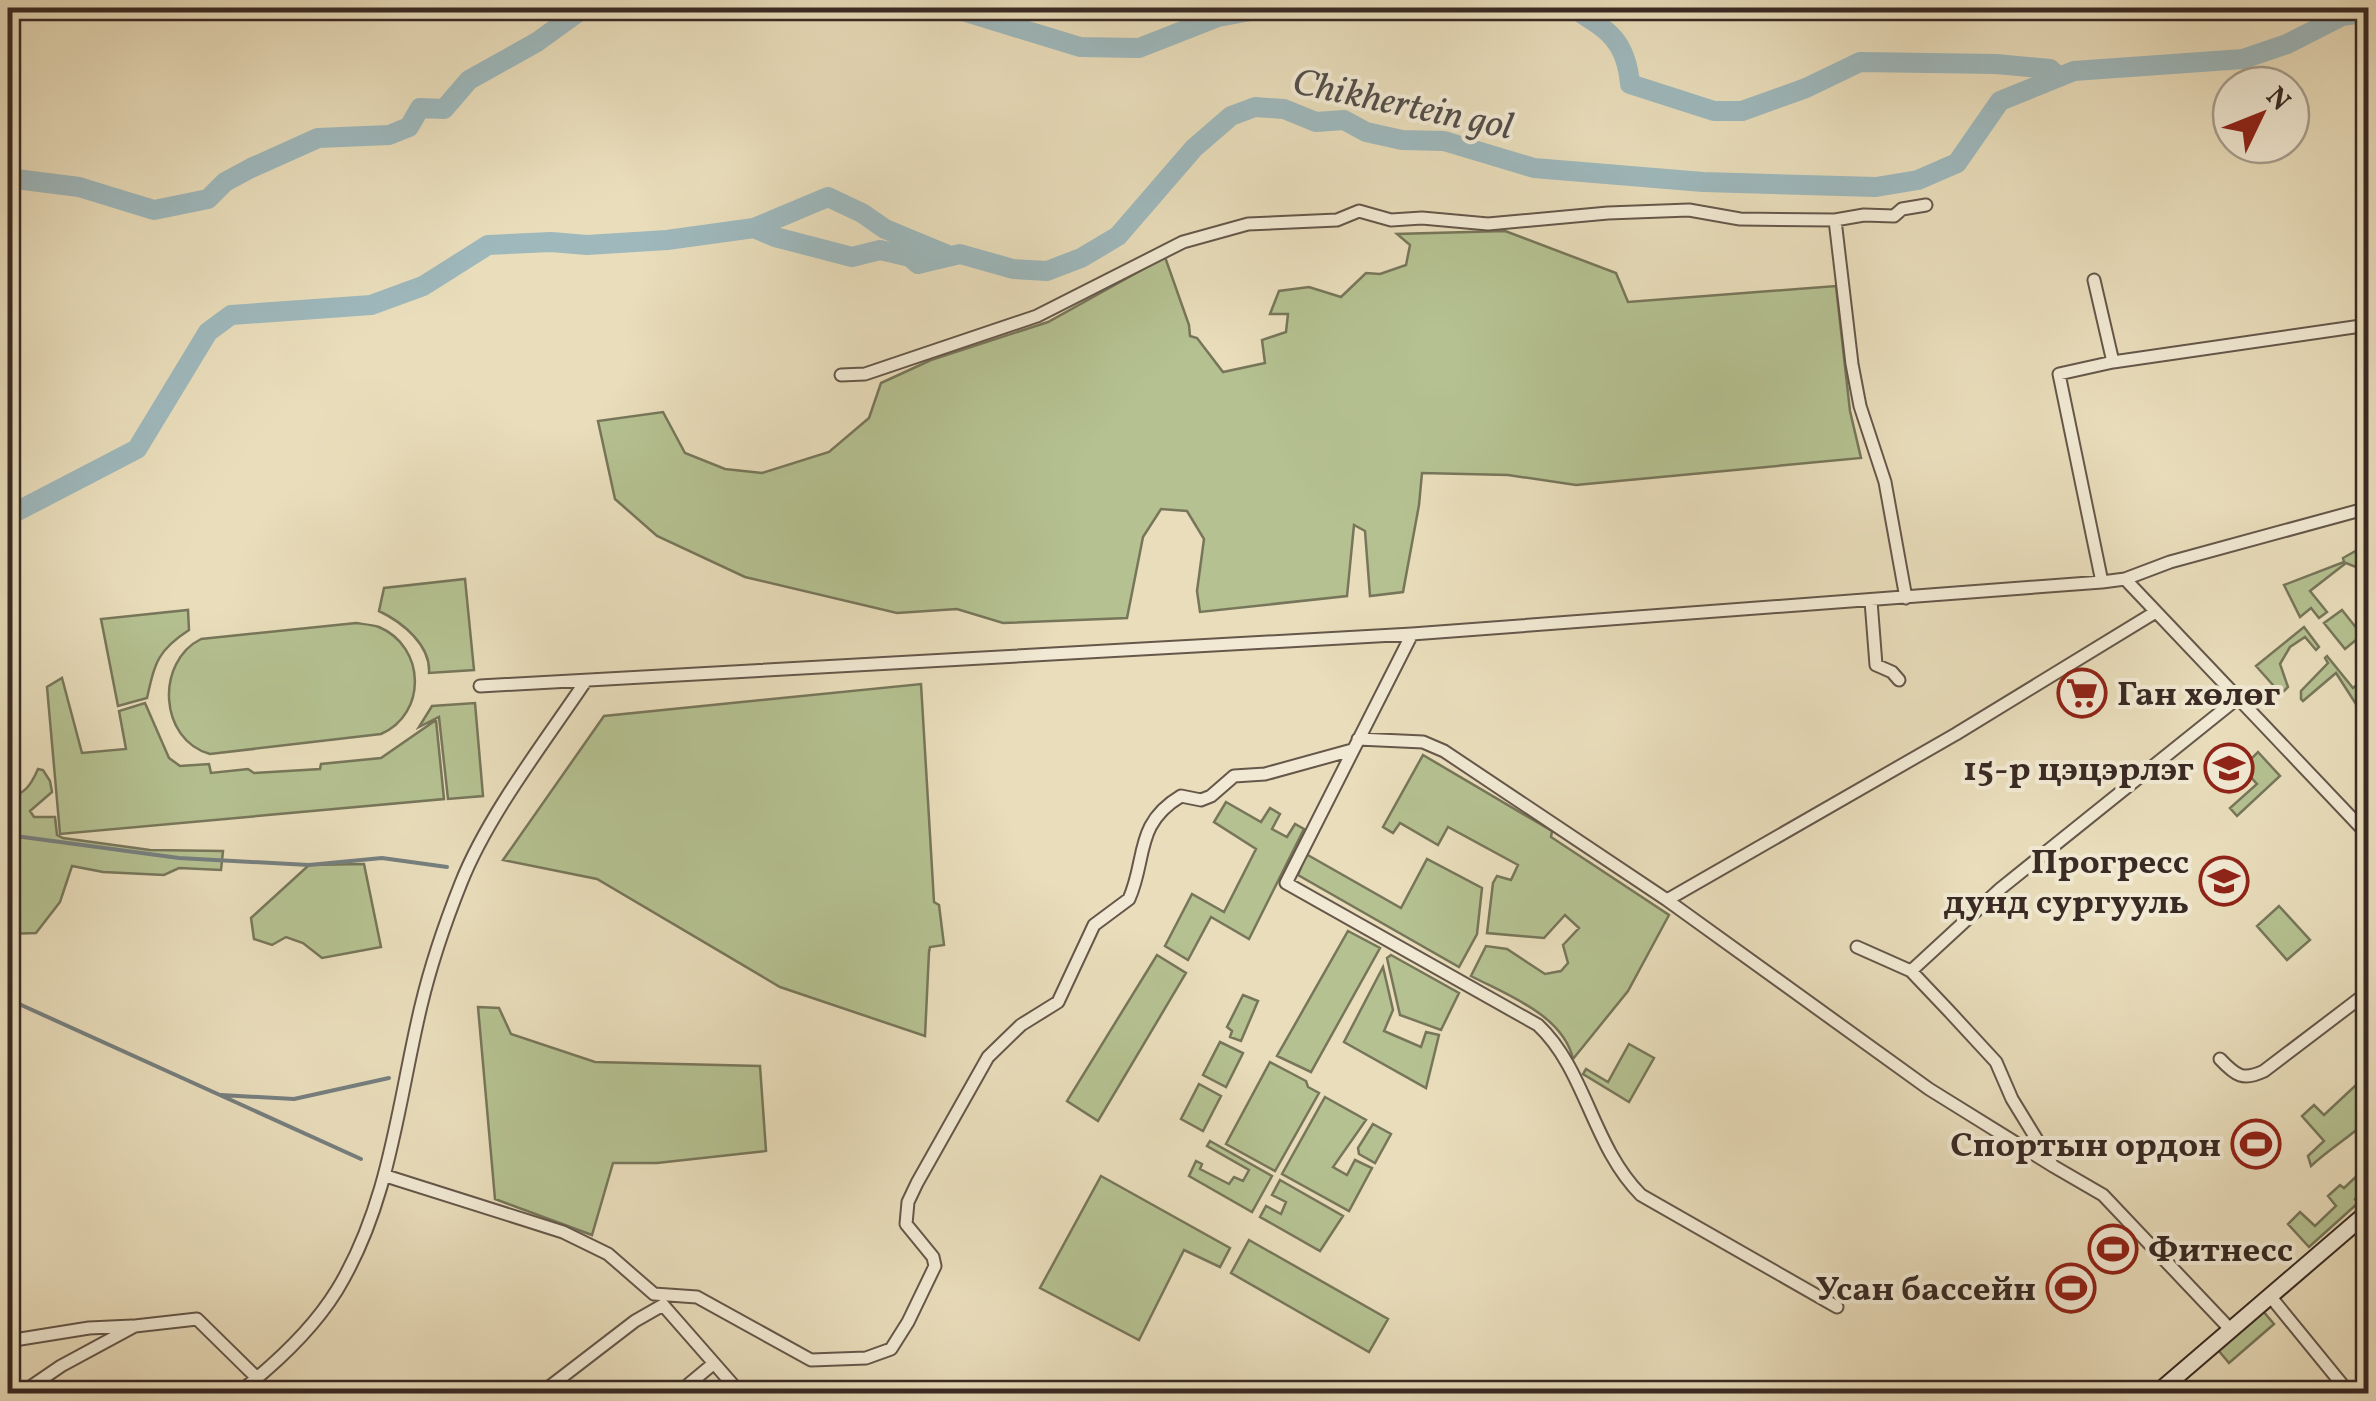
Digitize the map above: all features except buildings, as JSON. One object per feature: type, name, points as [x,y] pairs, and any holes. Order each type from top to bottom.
[{"type":"main road","points":[[2156,1394],[2368,1212]]},
{"type":"street","points":[[841,374],[865,374],[1036,316],[1183,242],[1248,224],[1337,220],[1360,212],[1391,220],[1422,218],[1488,224],[1689,210],[1740,219],[1835,220],[1894,216],[1902,209],[1926,204]]},
{"type":"street","points":[[1835,220],[1852,364],[1860,406],[1885,482],[1906,598]]},
{"type":"street","points":[[2094,280],[2114,362]]},
{"type":"street","points":[[2102,582],[2059,374],[2114,362],[2368,325]]},
{"type":"street","points":[[480,686],[1412,634],[2102,582],[2368,508]]},
{"type":"street","points":[[2125,578],[2368,835]]},
{"type":"street","points":[[1870,601],[1876,665],[1892,672],[1898,680]]},
{"type":"street","points":[[1667,900],[1956,734],[2154,613]]},
{"type":"street","points":[[1412,634],[1286,883],[1538,1025],[1559,1051],[1606,1150],[1640,1195],[1837,1307]]},
{"type":"street","points":[[237,1394],[303,1333],[336,1292],[356,1253],[386,1176],[421,1006],[462,880],[512,792],[585,682]]},
{"type":"street","points":[[1910,971],[2000,889],[2238,698]]},
{"type":"street","points":[[540,1394],[658,1300],[697,1297],[811,1360],[866,1358],[890,1348],[908,1322],[935,1266],[933,1257],[906,1224],[908,1202],[916,1184],[988,1057],[1021,1025],[1058,1002],[1094,926],[1129,900],[1140,848],[1170,802],[1181,796],[1200,800],[1211,796],[1234,776],[1265,774],[1355,745],[1423,742],[1444,750],[1667,900],[1929,1089],[2103,1195],[2230,1329]]},
{"type":"street","points":[[1857,947],[1910,971],[1996,1062],[2012,1099],[2053,1166]]},
{"type":"street","points":[[2220,1059],[2235,1075],[2248,1078],[2276,1062],[2368,992]]},
{"type":"street","points":[[386,1176],[564,1232],[608,1254],[658,1300],[742,1394]]},
{"type":"street","points":[[2270,1296],[2350,1394]]},
{"type":"street","points":[[8,1340],[89,1328],[197,1320],[257,1378]]},
{"type":"street","points":[[20,1394],[61,1366],[135,1326]]},
{"type":"street","points":[[677,1394],[713,1364]]},
{"type":"green space","points":[[1505,231],[1616,273],[1628,302],[1836,286],[1850,411],[1861,458],[1576,485],[1508,475],[1422,473],[1403,592],[1370,596],[1365,531],[1354,525],[1347,596],[1200,612],[1197,591],[1204,539],[1187,511],[1161,509],[1143,537],[1127,618],[1003,623],[957,609],[897,613],[745,577],[657,536],[615,499],[598,421],[663,412],[685,453],[725,469],[762,473],[829,452],[869,418],[881,383],[931,360],[1048,322],[1165,257],[1190,336],[1197,338],[1223,372],[1265,363],[1262,340],[1286,332],[1288,314],[1270,314],[1279,291],[1309,287],[1341,297],[1366,273],[1380,274],[1406,265],[1410,245],[1397,234]]},
{"type":"green space","points":[[2368,544],[2368,572],[2346,563],[2310,591],[2327,612],[2319,618],[2311,608],[2300,617],[2284,585],[2344,562],[2343,558]]},
{"type":"green space","points":[[465,579],[474,670],[429,673],[420,644],[397,621],[379,611],[384,588]]},
{"type":"green space","points":[[188,610],[189,630],[159,658],[147,698],[118,706],[101,619]]},
{"type":"green space","points":[[2342,610],[2362,635],[2345,649],[2324,623]]},
{"type":"green space","points":[[356,623],[379,627],[394,637],[406,649],[412,664],[415,680],[407,712],[381,734],[210,754],[193,746],[181,733],[169,700],[170,682],[186,650],[201,639]]},
{"type":"green space","points":[[2304,627],[2319,647],[2316,650],[2305,637],[2290,647],[2280,664],[2288,687],[2281,694],[2256,666]]},
{"type":"green space","points":[[2327,656],[2353,688],[2364,679],[2368,684],[2368,710],[2363,715],[2336,673],[2301,699],[2301,691],[2328,663]]},
{"type":"green space","points":[[62,678],[82,753],[126,749],[119,711],[145,703],[169,758],[180,766],[209,764],[211,773],[320,769],[321,764],[381,758],[436,720],[444,799],[60,834],[47,687]]},
{"type":"green space","points":[[921,684],[934,902],[939,905],[944,945],[930,947],[925,1036],[780,987],[597,879],[503,860],[604,716]]},
{"type":"green space","points":[[475,703],[483,796],[448,799],[439,717],[419,727],[432,706]]},
{"type":"green space","points":[[2258,752],[2280,776],[2237,816],[2230,808],[2257,784],[2242,768]]},
{"type":"green space","points":[[1423,755],[1552,831],[1551,837],[1669,915],[1628,991],[1573,1059],[1558,1030],[1546,1018],[1471,976],[1486,946],[1507,949],[1545,974],[1561,971],[1568,963],[1563,945],[1579,928],[1565,915],[1544,938],[1487,933],[1493,883],[1497,876],[1511,880],[1518,865],[1448,827],[1438,845],[1400,823],[1393,833],[1383,827]]},
{"type":"green space","points":[[38,769],[50,781],[52,792],[30,811],[34,817],[55,817],[57,835],[150,850],[223,851],[221,870],[179,868],[164,875],[72,866],[60,902],[36,933],[8,934],[8,798],[27,788]]},
{"type":"green space","points":[[1226,802],[1261,822],[1270,808],[1280,814],[1272,829],[1287,837],[1295,824],[1304,829],[1249,939],[1211,917],[1188,960],[1165,946],[1192,894],[1224,912],[1256,849],[1214,822]]},
{"type":"green space","points":[[1306,854],[1401,908],[1427,859],[1482,888],[1477,934],[1459,967],[1298,875]]},
{"type":"green space","points":[[364,864],[381,947],[322,958],[303,943],[286,937],[272,945],[254,939],[251,918],[309,865]]},
{"type":"green space","points":[[2279,906],[2310,940],[2287,960],[2257,926]]},
{"type":"green space","points":[[1348,931],[1380,948],[1311,1072],[1277,1056]]},
{"type":"green space","points":[[1157,955],[1186,973],[1098,1121],[1067,1101]]},
{"type":"green space","points":[[1391,955],[1459,993],[1441,1030],[1400,1015],[1387,958]]},
{"type":"green space","points":[[1383,967],[1393,1010],[1384,1031],[1421,1047],[1426,1032],[1439,1035],[1426,1088],[1344,1042]]},
{"type":"green space","points":[[1243,995],[1258,1001],[1241,1041],[1230,1037],[1232,1031],[1227,1027]]},
{"type":"green space","points":[[478,1007],[499,1008],[511,1034],[595,1062],[760,1066],[766,1151],[657,1163],[613,1163],[592,1235],[495,1199]]},
{"type":"green space","points":[[1220,1042],[1243,1053],[1226,1087],[1203,1075]]},
{"type":"green space","points":[[1629,1044],[1654,1058],[1629,1102],[1583,1074],[1586,1069],[1608,1082]]},
{"type":"green space","points":[[1270,1062],[1306,1081],[1308,1087],[1319,1093],[1275,1171],[1226,1144]]},
{"type":"green space","points":[[1199,1084],[1221,1096],[1203,1131],[1181,1119]]},
{"type":"green space","points":[[2356,1085],[2368,1098],[2368,1120],[2311,1166],[2308,1156],[2324,1141],[2302,1116],[2314,1105],[2324,1115]]},
{"type":"green space","points":[[1325,1097],[1366,1120],[1333,1167],[1347,1175],[1355,1160],[1372,1168],[1349,1211],[1282,1174]]},
{"type":"green space","points":[[1373,1124],[1391,1134],[1375,1163],[1359,1154],[1358,1148]]},
{"type":"green space","points":[[1210,1141],[1272,1176],[1252,1212],[1189,1176],[1196,1161],[1202,1164],[1200,1169],[1229,1184],[1234,1177],[1243,1181],[1249,1170],[1207,1146]]},
{"type":"green space","points":[[2361,1172],[2367,1187],[2355,1199],[2358,1203],[2309,1247],[2288,1224],[2300,1212],[2315,1226],[2336,1206],[2328,1196]]},
{"type":"green space","points":[[1101,1176],[1230,1248],[1220,1267],[1184,1250],[1139,1340],[1040,1288]]},
{"type":"green space","points":[[1280,1180],[1343,1216],[1320,1251],[1260,1217],[1266,1206],[1281,1214],[1286,1202],[1272,1195]]},
{"type":"green space","points":[[1249,1240],[1388,1319],[1369,1352],[1231,1273]]},
{"type":"green space","points":[[2263,1311],[2274,1324],[2229,1363],[2218,1350]]},
{"type":"waterway","points":[[8,178],[79,187],[154,210],[208,199],[225,182],[318,138],[389,135],[409,127],[420,108],[444,109],[469,80],[537,42],[584,8]]},
{"type":"waterway","points":[[953,8],[1080,47],[1139,48],[1218,17],[1267,8]]},
{"type":"waterway","points":[[1573,8],[1613,38],[1624,57],[1630,84],[1714,111],[1742,111],[1806,88],[1860,62],[1996,64],[2050,69],[2059,77]]},
{"type":"waterway","name":"Chikhertein gol","points":[[8,516],[137,449],[208,332],[231,315],[371,305],[423,286],[488,245],[667,240],[754,228],[852,257],[880,250],[910,257],[918,264],[960,254],[1013,269],[1047,271],[1081,258],[1118,236],[1194,148],[1231,116],[1255,107],[1284,109],[1316,122],[1344,120],[1366,132],[1402,140],[1444,141],[1534,168],[1703,182],[1876,187],[1918,180],[1957,163],[2000,101],[2074,71],[2243,59],[2287,44],[2342,16],[2368,12]]},
{"type":"waterway","points":[[754,228],[828,197],[885,229],[948,255]]},
{"type":"waterway","points":[[8,835],[179,858],[309,865],[382,858],[447,867]]},
{"type":"waterway","points":[[8,999],[361,1159]]},
{"type":"waterway","points":[[221,1095],[294,1099],[389,1078]]},
{"type":"place","name":"Ган хөлөг","points":[[2082,693]]},
{"type":"place","name":"15-р цэцэрлэг","points":[[2229,768]]},
{"type":"place","name":"Прогресс дунд сургууль","points":[[2224,881]]},
{"type":"place","name":"Спортын ордон","points":[[2256,1144]]},
{"type":"place","name":"Фитнесс","points":[[2113,1249]]},
{"type":"place","name":"Усан бассейн","points":[[2071,1288]]}]
